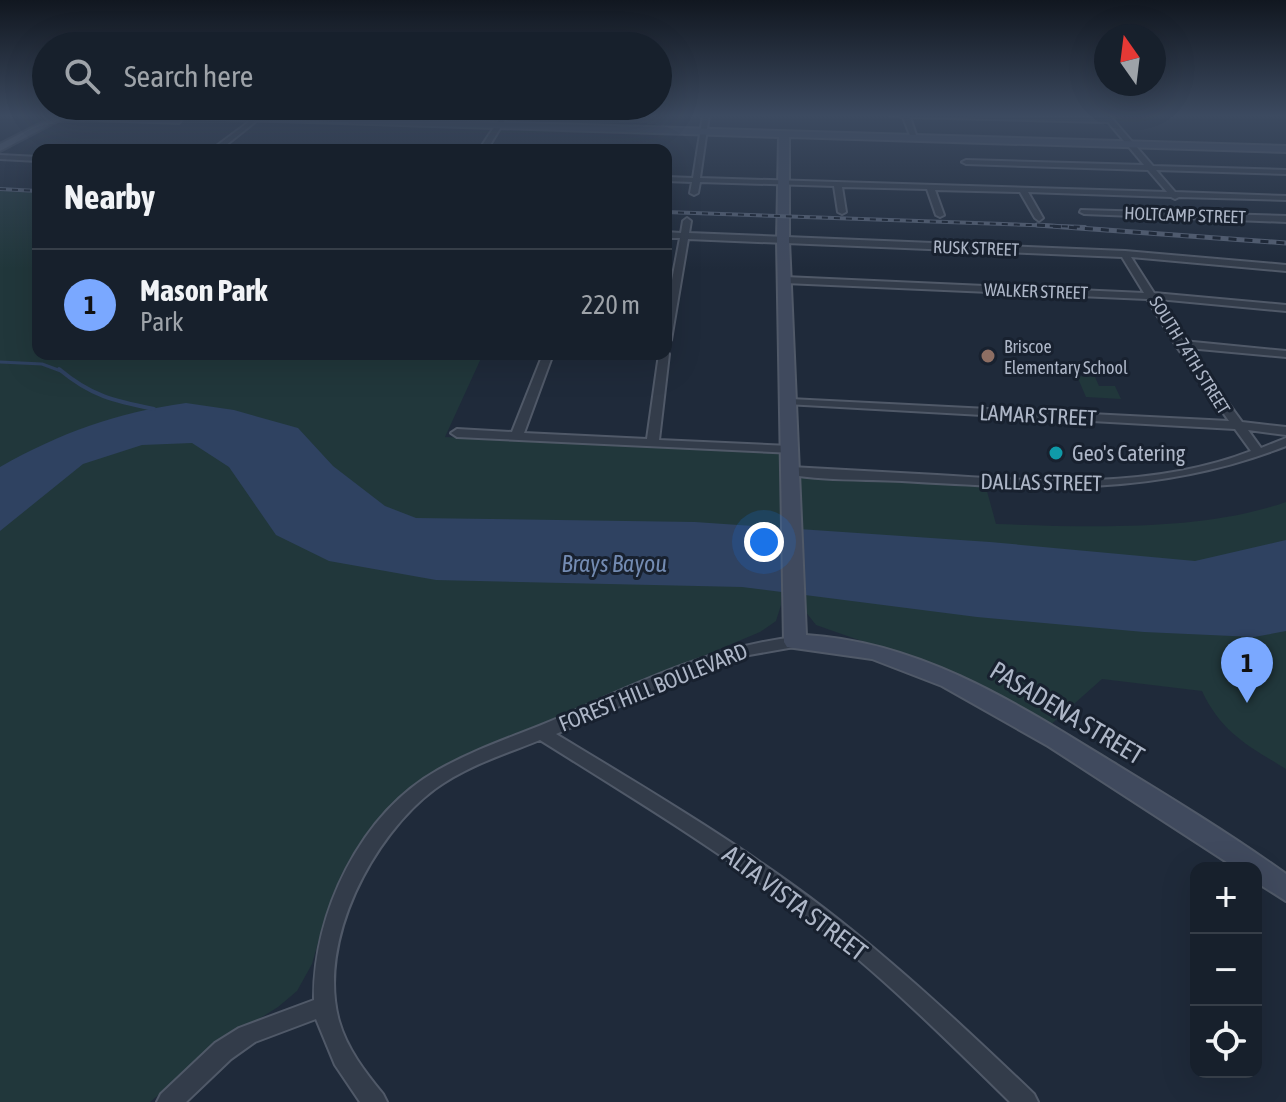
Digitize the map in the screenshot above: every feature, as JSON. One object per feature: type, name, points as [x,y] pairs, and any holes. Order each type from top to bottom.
[{"type":"main road","points":[[785,166],[783,240],[795,642]]},
{"type":"main road","name":"PASADENA STREET","points":[[795,642],[865,649],[920,666],[946,678],[1000,706],[1149,797],[1286,889]]},
{"type":"street","points":[[694,193],[697,166]]},
{"type":"street","points":[[1102,166],[1286,172]]},
{"type":"street","points":[[1151,168],[1189,215]]},
{"type":"street","points":[[672,179],[1286,198]]},
{"type":"street","points":[[838,185],[842,212]]},
{"type":"street","points":[[930,187],[940,215]]},
{"type":"street","points":[[1023,190],[1039,218]]},
{"type":"street","name":"HOLTCAMP STREET","points":[[1084,212],[1286,219]]},
{"type":"street","points":[[672,305],[687,221]]},
{"type":"street","name":"RUSK STREET","points":[[672,235],[1125,254],[1286,268]]},
{"type":"street","name":"SOUTH 74TH STREET","points":[[1125,254],[1180,344],[1235,425],[1259,454]]},
{"type":"street","name":"WALKER STREET","points":[[785,280],[1153,296],[1286,308]]},
{"type":"street","points":[[1180,344],[1286,354]]},
{"type":"street","points":[[517,436],[546,360]]},
{"type":"street","points":[[653,443],[663,360]]},
{"type":"street","name":"LAMAR STREET","points":[[790,402],[1235,425],[1286,431]]},
{"type":"street","points":[[457,433],[790,450]]},
{"type":"street","name":"DALLAS STREET","points":[[791,480],[1065,486],[1181,476],[1259,454],[1286,442]]},
{"type":"street","name":"FOREST HILL BOULEVARD","points":[[375,1102],[356,1079],[333,1037],[325,1006],[326,963],[342,896],[374,838],[428,785],[485,754],[735,651],[795,642]]},
{"type":"street","name":"ALTA VISTA STREET","points":[[542,733],[688,824],[818,914],[961,1038],[1026,1102]]},
{"type":"street","points":[[169,1102],[223,1051],[247,1035],[325,1006]]},
{"type":"green space","points":[[0,190],[32,192],[32,360],[480,360],[445,437],[767,451],[776,452],[782,458],[781,605],[776,621],[760,632],[582,707],[459,764],[370,834],[345,871],[323,925],[312,964],[297,991],[278,1007],[222,1042],[150,1102],[0,1102]]},
{"type":"green space","points":[[1077,376],[1095,377],[1099,386],[1115,386],[1121,399],[1086,397]]},
{"type":"green space","points":[[805,475],[985,484],[996,524],[1105,526],[1180,523],[1253,512],[1286,502],[1286,769],[1227,728],[1202,691],[1102,679],[1047,728],[933,666],[816,625],[805,611],[797,478]]},
{"type":"water","name":"Brays Bayou","points":[[186,403],[234,410],[298,428],[333,466],[385,506],[416,518],[695,522],[990,542],[1195,561],[1286,540],[1286,631],[1254,637],[1144,632],[977,617],[742,587],[436,580],[329,561],[276,535],[229,467],[192,443],[142,445],[83,464],[0,531],[0,467],[67,434],[112,418]]},
{"type":"waterway","points":[[0,362],[42,364],[61,371]]},
{"type":"waterway","points":[[59,369],[82,386],[104,396],[154,409]]},
{"type":"railway","points":[[0,189],[32,191]]},
{"type":"railway","points":[[672,212],[1045,226]]},
{"type":"railway","points":[[1037,225],[1045,226]]},
{"type":"railway","points":[[1045,226],[1085,227]]},
{"type":"railway","points":[[1045,226],[1286,243]]},
{"type":"place","name":"Briscoe Elementary School","points":[[988,356]]},
{"type":"place","name":"Geo's Catering","points":[[1056,453]]},
{"type":"place","name":"Mason Park","points":[[1247,703]]}]
